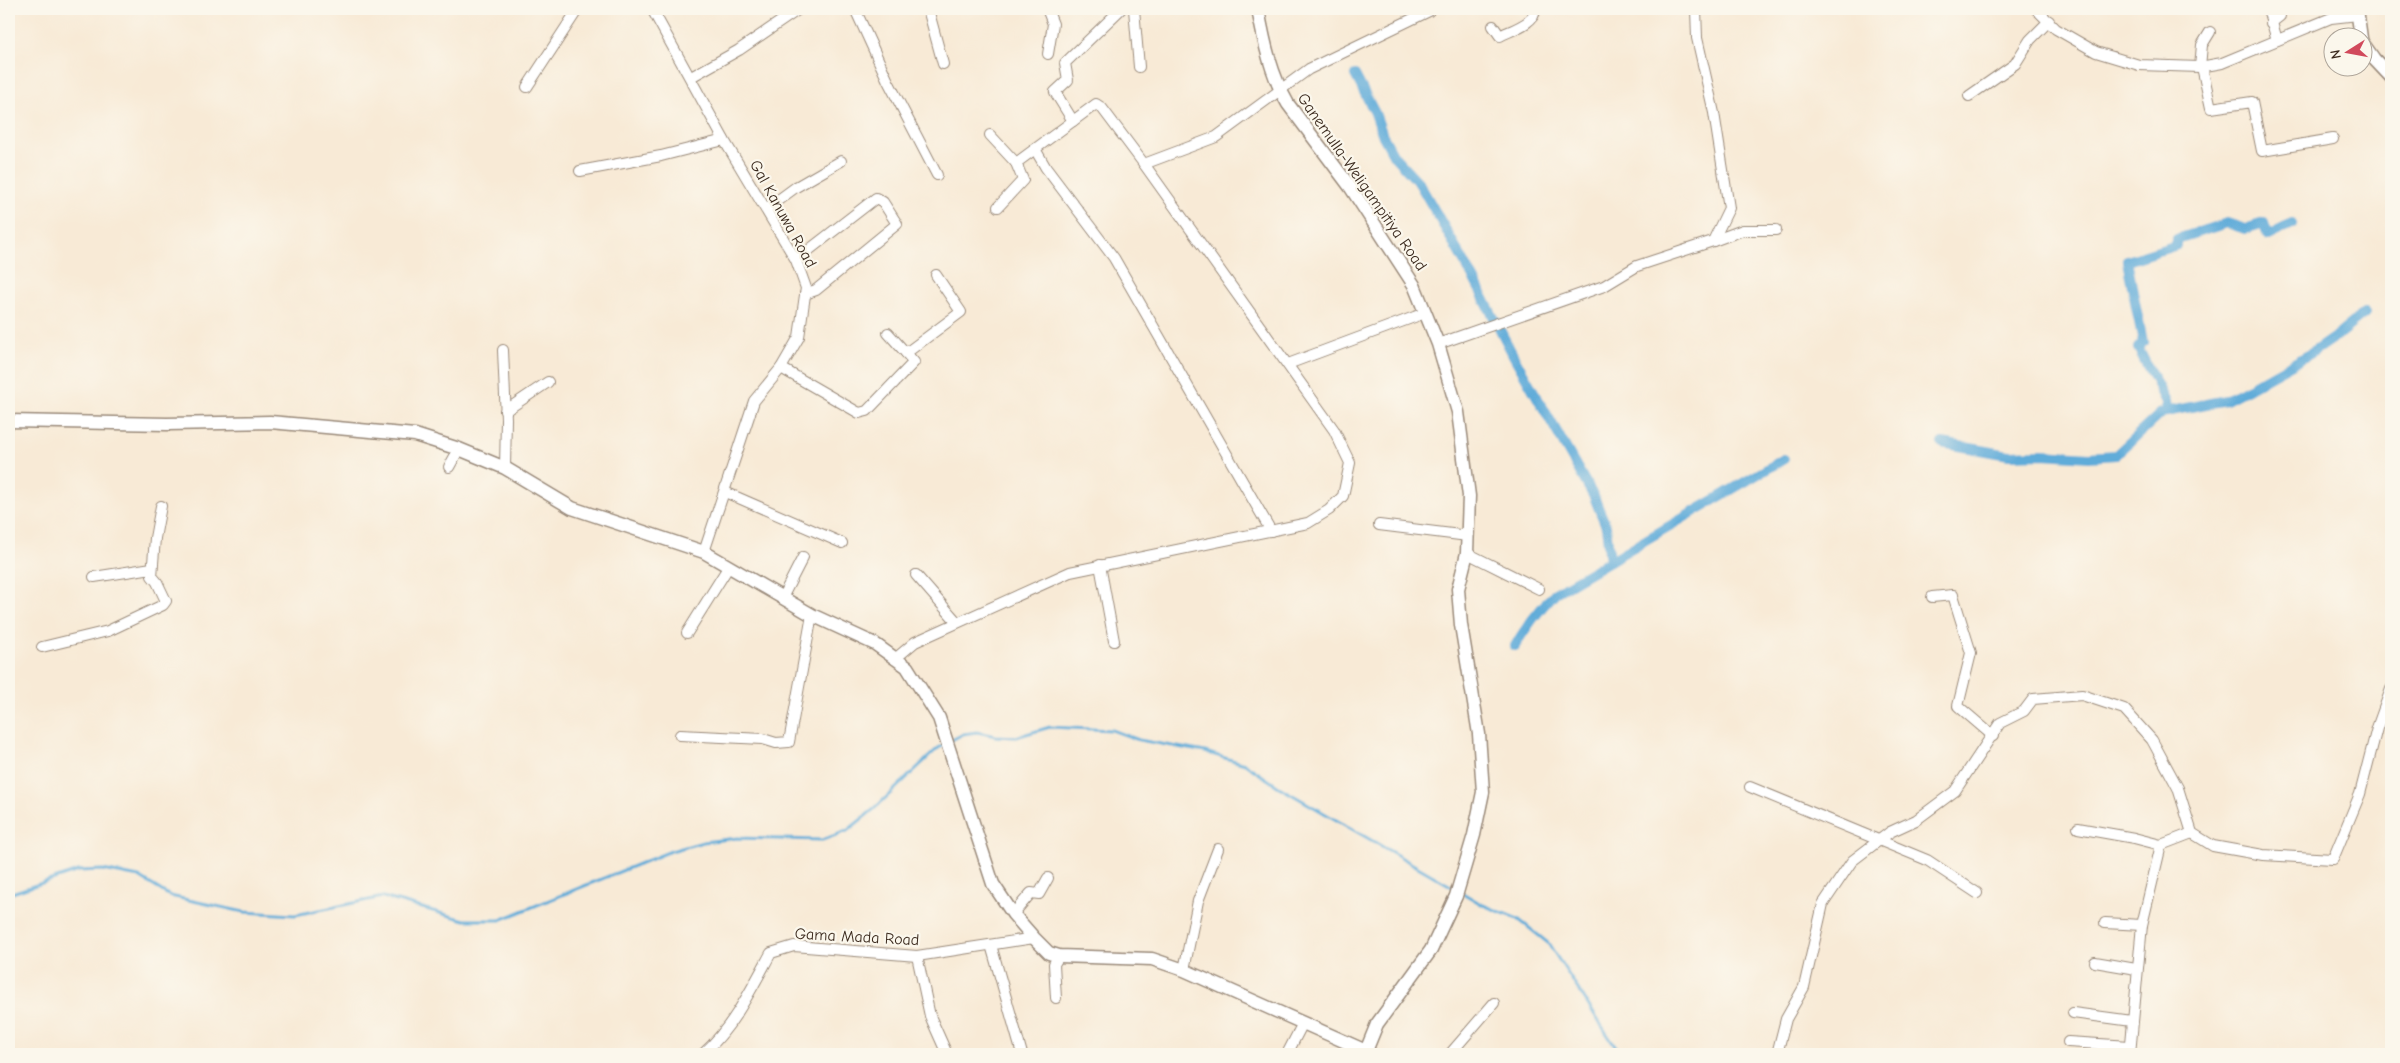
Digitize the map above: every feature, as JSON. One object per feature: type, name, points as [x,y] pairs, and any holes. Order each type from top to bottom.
[{"type":"street","points":[[527,87],[578,9]]},
{"type":"street","name":"Gal Kanuwa Road","points":[[652,9],[724,140],[796,260],[806,288],[799,337],[781,368],[754,401],[704,552]]},
{"type":"street","points":[[690,77],[738,50],[799,9]]},
{"type":"street","points":[[855,9],[888,81],[937,175]]},
{"type":"street","points":[[928,9],[943,64]]},
{"type":"street","points":[[1047,9],[1053,24],[1048,54]]},
{"type":"street","points":[[1073,121],[1055,92],[1068,80],[1066,63],[1121,9]]},
{"type":"street","points":[[1134,9],[1139,67]]},
{"type":"street","name":"Ganemulla-Weligampitiya Road","points":[[1258,9],[1265,46],[1280,91],[1356,196],[1414,285],[1438,344],[1458,412],[1469,496],[1467,553],[1458,589],[1461,625],[1479,734],[1483,792],[1462,879],[1456,896],[1431,950],[1377,1024],[1368,1053]]},
{"type":"street","points":[[1493,26],[1500,36],[1530,20],[1535,14],[1535,9]]},
{"type":"street","points":[[1696,9],[1697,38],[1714,113],[1729,208],[1713,241]]},
{"type":"street","points":[[2036,9],[2056,29],[2096,52],[2139,65],[2201,67],[2222,63],[2331,18],[2357,12],[2359,28]]},
{"type":"street","points":[[2268,9],[2276,40]]},
{"type":"street","points":[[2271,23],[2280,16],[2280,9]]},
{"type":"street","points":[[1144,164],[1216,138],[1309,69],[1429,11]]},
{"type":"street","points":[[1968,96],[2015,64],[2030,40],[2049,21]]},
{"type":"street","points":[[2210,32],[2202,45],[2201,67],[2211,108],[2252,102],[2262,151],[2333,139]]},
{"type":"street","points":[[2372,56],[2391,77]]},
{"type":"street","points":[[894,659],[916,642],[1070,572],[1308,523],[1328,510],[1343,496],[1350,463],[1334,430],[1102,108],[1096,104],[1016,164]]},
{"type":"street","points":[[990,135],[1016,164],[1024,180],[998,206]]},
{"type":"street","points":[[580,171],[661,156],[724,140]]},
{"type":"street","points":[[1035,149],[1046,168],[1114,258],[1271,531]]},
{"type":"street","points":[[766,209],[796,187],[841,161]]},
{"type":"street","points":[[796,260],[876,198],[883,202],[897,224],[816,290],[806,294]]},
{"type":"street","points":[[1438,344],[1604,286],[1637,266],[1743,230],[1776,230]]},
{"type":"street","points":[[906,353],[961,312],[936,275]]},
{"type":"street","points":[[1288,364],[1425,313]]},
{"type":"street","points":[[781,368],[859,413],[867,411],[914,362],[888,333]]},
{"type":"street","points":[[503,350],[505,468]]},
{"type":"street","points":[[505,411],[548,382]]},
{"type":"street","points":[[9,421],[166,424],[270,422],[415,435],[459,449],[505,468],[572,508],[704,552],[812,616],[875,644],[907,667],[939,718],[993,884],[1013,914],[1050,953],[1059,956],[1152,958],[1184,970],[1368,1053]]},
{"type":"street","points":[[449,467],[459,449]]},
{"type":"street","points":[[725,492],[842,543]]},
{"type":"street","points":[[42,647],[108,631],[162,606],[166,601],[158,582],[152,576],[155,538],[161,506]]},
{"type":"street","points":[[1379,526],[1468,536]]},
{"type":"street","points":[[1467,553],[1539,589]]},
{"type":"street","points":[[782,598],[803,557]]},
{"type":"street","points":[[1100,565],[1114,640]]},
{"type":"street","points":[[687,633],[729,566]]},
{"type":"street","points":[[94,576],[152,568]]},
{"type":"street","points":[[916,575],[958,622]]},
{"type":"street","points":[[1932,597],[1952,594],[1971,653],[1958,706],[1993,736]]},
{"type":"street","points":[[680,735],[763,739],[776,743],[789,742],[812,616]]},
{"type":"street","points":[[1777,1054],[1786,1019],[1804,987],[1823,904],[1852,861],[1890,832],[1916,820],[1954,792],[2000,723],[2024,711],[2033,699],[2082,695],[2124,709],[2152,740],[2178,788],[2192,834],[2213,846],[2263,855],[2333,859],[2360,794],[2377,728],[2391,689]]},
{"type":"street","points":[[1750,787],[1926,860],[1976,893]]},
{"type":"street","points":[[2078,828],[2161,845],[2192,834]]},
{"type":"street","points":[[2068,1042],[2130,1050],[2136,969],[2142,925],[2161,845]]},
{"type":"street","points":[[1184,970],[1198,901],[1218,849]]},
{"type":"street","points":[[1013,914],[1031,893],[1039,894],[1048,878]]},
{"type":"street","points":[[2106,923],[2142,925]]},
{"type":"street","name":"Gama Mada Road","points":[[704,1054],[731,1022],[771,953],[794,946],[917,956],[1034,938]]},
{"type":"street","points":[[991,945],[1022,1054]]},
{"type":"street","points":[[917,956],[930,1016],[947,1054]]},
{"type":"street","points":[[1056,998],[1054,964],[1059,956]]},
{"type":"street","points":[[2095,962],[2136,969]]},
{"type":"street","points":[[1450,1054],[1494,1003]]},
{"type":"street","points":[[2073,1013],[2132,1021]]},
{"type":"street","points":[[1287,1054],[1303,1023]]},
{"type":"waterway","points":[[1355,75],[1375,113],[1383,136],[1394,156],[1419,183],[1474,279],[1513,355],[1594,497],[1606,526],[1610,561]]},
{"type":"waterway","points":[[2167,412],[2166,402],[2138,348],[2143,342],[2127,261],[2177,245],[2177,239],[2227,223],[2245,229],[2264,223],[2268,236],[2292,224]]},
{"type":"waterway","points":[[1942,443],[2009,455],[2043,454],[2089,457],[2116,455],[2161,413],[2226,400],[2310,354],[2365,313]]},
{"type":"waterway","points":[[1515,646],[1533,618],[1555,593],[1784,459]]},
{"type":"waterway","points":[[950,741],[963,734],[977,732],[996,736],[1016,737],[1050,727],[1112,730],[1139,740],[1205,752],[1245,764],[1279,787],[1456,889]]},
{"type":"waterway","points":[[9,894],[78,871],[103,870],[139,877],[170,896],[244,912],[295,915],[383,897],[465,920],[500,920],[671,851],[703,842],[737,838],[822,840],[847,831],[874,809],[937,749],[945,744]]},
{"type":"waterway","points":[[1461,892],[1483,905],[1518,919],[1548,943],[1620,1054]]}]
